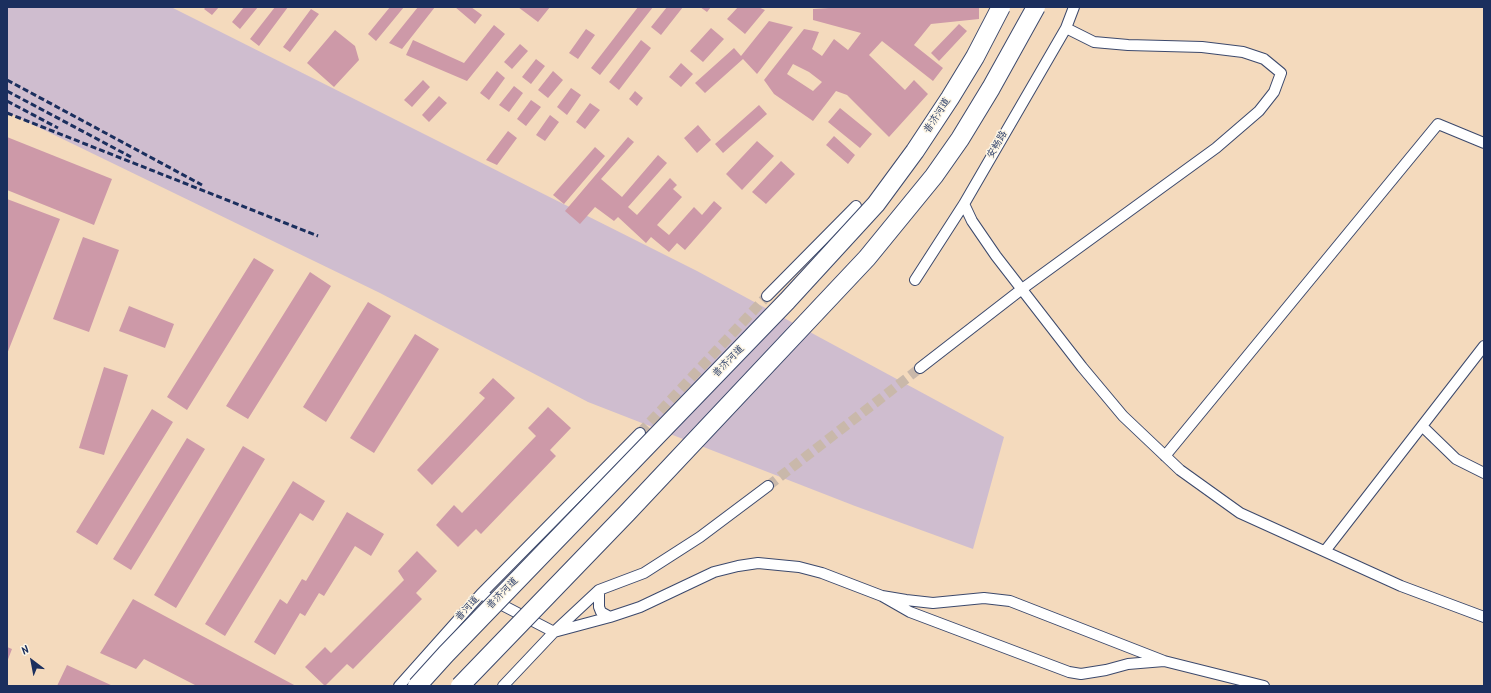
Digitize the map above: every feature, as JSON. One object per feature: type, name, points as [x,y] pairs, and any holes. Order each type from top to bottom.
[{"type":"highway","name":"普济河道","points":[[417,686],[462,637],[787,301],[876,204],[915,151],[950,98],[975,57],[1001,7]]},
{"type":"highway","points":[[460,686],[627,513],[867,258],[934,176],[960,139],[991,88],[1036,7]]},
{"type":"street","name":"安畅路","points":[[915,280],[964,204],[1066,28],[1074,7]]},
{"type":"street","points":[[920,368],[1022,289],[1216,148],[1259,111],[1274,92],[1281,73],[1264,59],[1243,52],[1202,47],[1128,45],[1094,42],[1066,28]]},
{"type":"street","points":[[1165,456],[1438,124],[1484,143]]},
{"type":"street","points":[[964,204],[972,221],[996,256],[1082,368],[1123,416],[1180,470],[1240,513],[1401,586],[1484,617]]},
{"type":"street","points":[[768,296],[856,206]]},
{"type":"street","points":[[1325,551],[1484,346]]},
{"type":"street","points":[[1422,426],[1456,459],[1484,473]]},
{"type":"street","points":[[481,594],[640,433]]},
{"type":"street","points":[[504,686],[554,632],[599,590],[644,573],[700,537],[768,486]]},
{"type":"street","points":[[554,632],[610,617],[640,607],[714,572],[738,566],[758,564],[799,567],[822,573],[882,596],[910,612],[1069,672],[1081,674],[1106,670],[1128,664],[1164,661]]},
{"type":"street","points":[[599,590],[599,607],[601,612],[610,617]]},
{"type":"street","name":"普河道","points":[[399,686],[481,594],[554,632]]},
{"type":"street","points":[[882,596],[934,603],[984,598],[1010,601],[1164,661],[1264,686]]},
{"type":"shaded area","points":[[7,7],[171,7],[697,271],[1004,437],[973,549],[855,506],[588,402],[380,293],[7,112]]},
{"type":"building","points":[[206,7],[219,7],[212,15],[204,9]]},
{"type":"building","points":[[244,7],[258,7],[240,29],[232,22]]},
{"type":"building","points":[[275,7],[288,7],[259,46],[250,39]]},
{"type":"building","points":[[390,7],[404,7],[376,41],[368,34]]},
{"type":"building","points":[[418,7],[435,7],[402,49],[389,43]]},
{"type":"building","points":[[455,7],[471,7],[482,15],[475,24]]},
{"type":"building","points":[[518,7],[550,7],[538,22]]},
{"type":"building","points":[[638,7],[653,7],[600,75],[591,68]]},
{"type":"building","points":[[667,7],[683,7],[661,35],[651,27]]},
{"type":"building","points":[[700,7],[711,7],[707,12]]},
{"type":"building","points":[[738,7],[758,7],[765,10],[745,34],[727,19]]},
{"type":"building","points":[[845,7],[979,7],[979,19],[931,24],[914,45],[943,68],[933,81],[882,41],[869,55],[905,90],[914,80],[928,94],[889,137],[847,95],[836,91],[813,121],[774,94],[764,80],[804,29],[819,32],[812,49],[822,56],[834,39],[848,50],[861,33],[813,20],[813,9]],"holes":[[[793,64],[809,72],[822,82],[813,91],[787,74]]]},
{"type":"building","points":[[311,9],[319,14],[290,52],[283,47]]},
{"type":"building","points":[[769,21],[793,27],[757,74],[743,59],[705,93],[695,83],[734,48],[741,56]]},
{"type":"building","points":[[959,24],[967,31],[939,61],[931,53]]},
{"type":"building","points":[[494,25],[505,34],[467,81],[406,55],[413,40],[464,63]]},
{"type":"building","points":[[711,28],[724,39],[703,62],[690,51]]},
{"type":"building","points":[[586,29],[595,35],[578,59],[569,53]]},
{"type":"building","points":[[335,30],[355,46],[359,60],[334,87],[307,63]]},
{"type":"building","points":[[641,40],[651,48],[619,90],[609,82]]},
{"type":"building","points":[[520,44],[528,51],[512,69],[504,62]]},
{"type":"building","points":[[536,59],[545,66],[531,84],[522,77]]},
{"type":"building","points":[[681,63],[693,74],[681,87],[669,77]]},
{"type":"building","points":[[497,71],[505,78],[489,100],[480,93]]},
{"type":"building","points":[[553,71],[563,80],[548,98],[538,90]]},
{"type":"building","points":[[423,80],[430,87],[412,107],[404,100]]},
{"type":"building","points":[[514,86],[523,93],[509,112],[499,105]]},
{"type":"building","points":[[571,88],[581,95],[567,115],[557,107]]},
{"type":"building","points":[[635,91],[643,98],[637,106],[629,99]]},
{"type":"building","points":[[439,96],[447,103],[429,122],[422,115]]},
{"type":"building","points":[[531,100],[541,107],[526,126],[517,119]]},
{"type":"building","points":[[590,103],[600,110],[585,129],[576,122]]},
{"type":"building","points":[[759,105],[767,114],[723,153],[715,144]]},
{"type":"building","points":[[840,108],[872,134],[860,148],[828,122]]},
{"type":"building","points":[[550,115],[559,122],[545,141],[536,135]]},
{"type":"building","points":[[698,125],[711,140],[697,153],[684,138]]},
{"type":"building","points":[[508,131],[517,138],[497,165],[486,160]]},
{"type":"building","points":[[834,136],[855,155],[848,164],[826,145]]},
{"type":"building","points":[[7,137],[112,179],[94,225],[7,190]]},
{"type":"building","points":[[628,137],[634,142],[601,179],[622,197],[658,155],[667,163],[628,207],[637,215],[670,178],[677,185],[673,189],[682,197],[657,225],[669,235],[694,207],[702,215],[714,201],[722,208],[685,250],[677,243],[669,252],[651,237],[646,243],[618,217],[614,221],[595,207],[580,224],[565,211]]},
{"type":"building","points":[[757,141],[774,156],[742,190],[726,174]]},
{"type":"building","points":[[595,147],[605,156],[564,204],[553,195]]},
{"type":"building","points":[[781,161],[795,174],[766,204],[752,192]]},
{"type":"building","points":[[7,199],[60,219],[7,354]]},
{"type":"building","points":[[83,237],[119,250],[89,332],[53,319]]},
{"type":"building","points":[[254,258],[274,270],[187,410],[167,397]]},
{"type":"building","points":[[310,272],[331,286],[248,419],[226,406]]},
{"type":"building","points":[[368,302],[391,316],[326,422],[303,407]]},
{"type":"building","points":[[129,306],[174,324],[165,348],[119,331]]},
{"type":"building","points":[[415,334],[439,349],[374,453],[350,438]]},
{"type":"building","points":[[104,367],[128,375],[104,455],[79,448]]},
{"type":"building","points":[[493,378],[515,398],[432,485],[417,470],[485,398],[479,393]]},
{"type":"building","points":[[548,407],[571,428],[550,450],[556,456],[481,534],[476,529],[458,547],[436,525],[454,505],[462,513],[536,436],[528,428]]},
{"type":"building","points":[[152,409],[173,422],[97,545],[76,532]]},
{"type":"building","points":[[187,438],[205,449],[131,570],[113,559]]},
{"type":"building","points":[[243,446],[265,459],[176,608],[154,595]]},
{"type":"building","points":[[293,481],[325,501],[313,521],[300,513],[225,636],[205,624]]},
{"type":"building","points":[[347,512],[384,534],[371,556],[355,546],[324,596],[319,593],[305,616],[300,613],[275,655],[254,642],[280,599],[287,604],[302,579],[306,581]]},
{"type":"building","points":[[417,551],[437,571],[416,593],[422,599],[353,669],[347,664],[325,686],[305,667],[325,647],[331,653],[404,580],[398,571]]},
{"type":"building","points":[[133,599],[296,686],[197,686],[144,659],[136,669],[100,653]]},
{"type":"building","points":[[7,647],[12,649],[7,662]]},
{"type":"building","points":[[67,665],[113,686],[57,686]]},
{"type":"tunnel","points":[[640,433],[767,296]]},
{"type":"tunnel","points":[[768,486],[920,368]]},
{"type":"railway","points":[[7,80],[202,185]]},
{"type":"railway","points":[[7,91],[131,157]]},
{"type":"railway","points":[[7,101],[58,128]]},
{"type":"railway","points":[[7,113],[318,236]]}]
